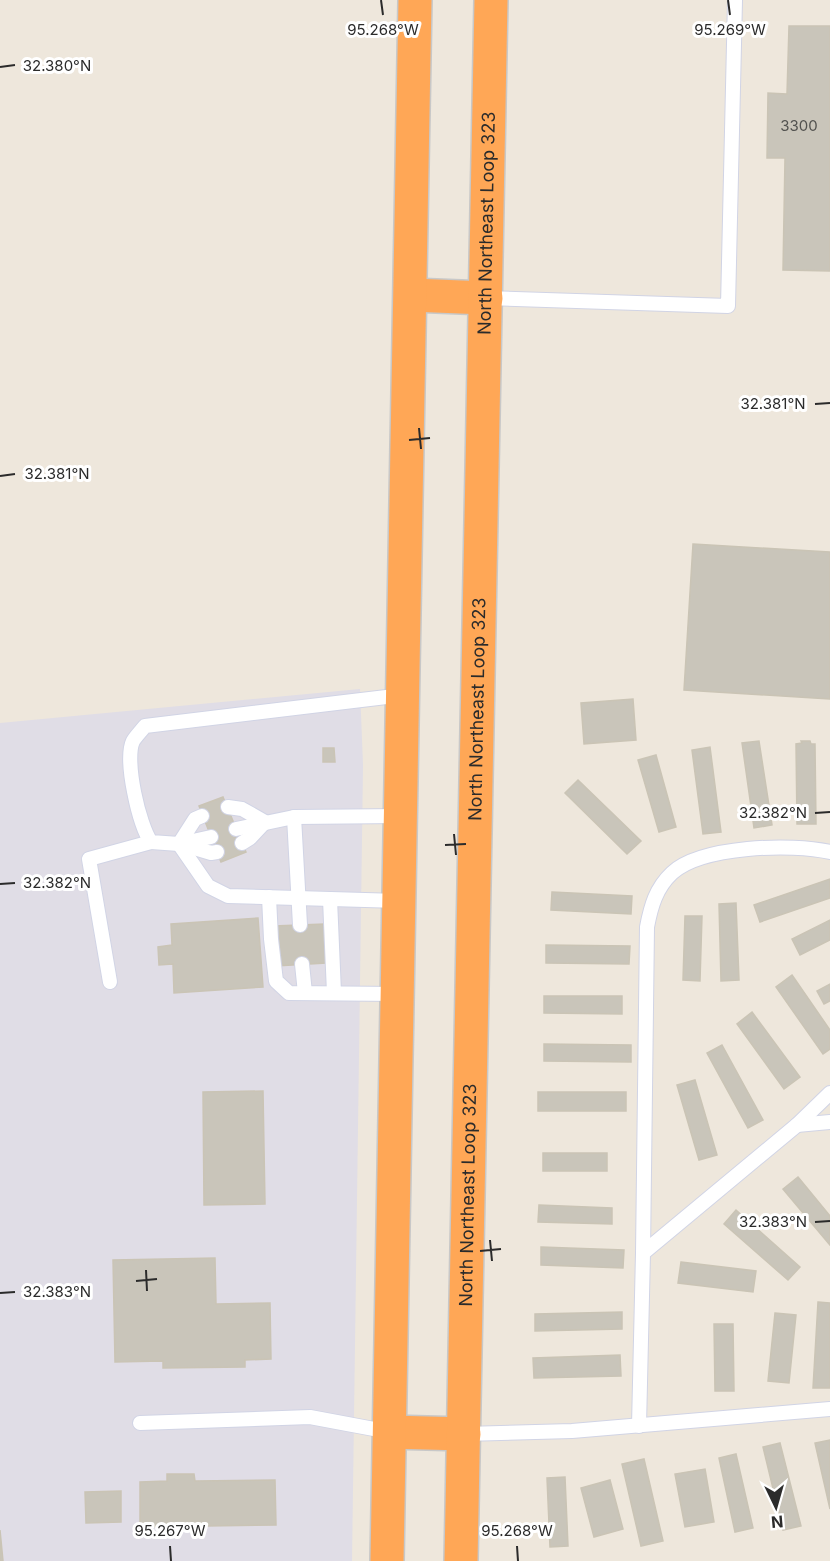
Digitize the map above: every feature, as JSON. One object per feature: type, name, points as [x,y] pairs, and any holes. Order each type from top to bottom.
[{"type":"highway","points":[[387,1561],[415,0]]},
{"type":"highway","name":"North Northeast Loop 323","points":[[461,1561],[491,0]]},
{"type":"highway","points":[[411,295],[486,298]]},
{"type":"highway","points":[[390,1432],[464,1434]]},
{"type":"lane","points":[[486,298],[728,306],[735,0]]},
{"type":"lane","points":[[152,842],[144,832],[130,771],[133,741],[146,726],[403,694]]},
{"type":"lane","points":[[228,807],[242,809],[265,822]]},
{"type":"lane","points":[[179,844],[195,819],[202,816]]},
{"type":"lane","points":[[236,829],[294,817],[401,816]]},
{"type":"lane","points":[[294,817],[300,925]]},
{"type":"lane","points":[[242,843],[265,822]]},
{"type":"lane","points":[[179,844],[211,837]]},
{"type":"lane","points":[[110,982],[89,859],[152,842],[179,844],[211,853],[217,852]]},
{"type":"lane","points":[[179,844],[208,886],[228,896],[399,901]]},
{"type":"lane","points":[[639,1426],[647,927],[651,905],[663,882],[688,861],[709,855],[767,848],[798,848],[830,852]]},
{"type":"lane","points":[[269,897],[276,981],[289,993],[398,994]]},
{"type":"lane","points":[[330,899],[334,993]]},
{"type":"lane","points":[[302,964],[304,993]]},
{"type":"lane","points":[[643,1253],[797,1125],[830,1093]]},
{"type":"lane","points":[[797,1125],[830,1122]]},
{"type":"lane","points":[[464,1434],[572,1431],[830,1409]]},
{"type":"lane","points":[[140,1423],[310,1417],[390,1432]]},
{"type":"shaded area","points":[[360,689],[363,765],[352,1561],[0,1561],[0,723]]},
{"type":"building","points":[[789,26],[830,26],[830,271],[783,270],[785,158],[767,158],[768,93],[787,94]]},
{"type":"building","points":[[693,544],[830,552],[830,699],[684,690]]},
{"type":"building","points":[[633,699],[636,740],[584,744],[581,703]]},
{"type":"building","points":[[759,741],[772,825],[754,828],[742,743]]},
{"type":"building","points":[[801,741],[810,741],[811,744],[815,744],[816,824],[797,824],[796,744],[802,743]]},
{"type":"building","points":[[710,747],[721,832],[703,834],[692,750]]},
{"type":"building","points":[[323,748],[334,748],[335,762],[323,762]]},
{"type":"building","points":[[656,755],[676,827],[659,832],[638,760]]},
{"type":"building","points":[[578,780],[641,841],[627,854],[565,793]]},
{"type":"building","points":[[223,797],[246,852],[221,862],[199,806]]},
{"type":"building","points":[[830,879],[830,898],[760,922],[754,905]]},
{"type":"building","points":[[552,892],[632,896],[631,914],[551,910]]},
{"type":"building","points":[[736,903],[739,980],[721,981],[719,904]]},
{"type":"building","points":[[685,916],[702,916],[700,981],[683,980]]},
{"type":"building","points":[[258,918],[263,987],[174,993],[173,964],[159,965],[158,947],[172,945],[171,924]]},
{"type":"building","points":[[830,920],[830,940],[800,955],[792,939]]},
{"type":"building","points":[[324,924],[326,963],[276,966],[274,926]]},
{"type":"building","points":[[546,945],[630,946],[629,964],[546,963]]},
{"type":"building","points":[[792,975],[830,1030],[830,1049],[823,1054],[776,987]]},
{"type":"building","points":[[830,984],[830,1001],[824,1004],[817,991]]},
{"type":"building","points":[[544,996],[622,996],[622,1014],[544,1013]]},
{"type":"building","points":[[752,1012],[800,1077],[784,1089],[737,1024]]},
{"type":"building","points":[[544,1044],[631,1045],[631,1062],[544,1061]]},
{"type":"building","points":[[722,1045],[763,1120],[748,1128],[707,1053]]},
{"type":"building","points":[[695,1080],[717,1155],[699,1160],[677,1085]]},
{"type":"building","points":[[263,1091],[265,1204],[204,1205],[203,1092]]},
{"type":"building","points":[[538,1092],[626,1092],[626,1111],[538,1111]]},
{"type":"building","points":[[543,1153],[607,1153],[607,1171],[543,1171]]},
{"type":"building","points":[[798,1177],[830,1216],[830,1245],[783,1189]]},
{"type":"building","points":[[539,1205],[612,1208],[612,1224],[538,1222]]},
{"type":"building","points":[[736,1210],[800,1267],[788,1280],[724,1224]]},
{"type":"building","points":[[541,1247],[624,1250],[623,1268],[541,1265]]},
{"type":"building","points":[[215,1258],[216,1304],[270,1303],[271,1359],[245,1360],[245,1367],[163,1368],[163,1361],[115,1362],[113,1260]]},
{"type":"building","points":[[681,1262],[756,1271],[753,1292],[678,1283]]},
{"type":"building","points":[[818,1302],[830,1303],[830,1388],[813,1388]]},
{"type":"building","points":[[622,1312],[622,1329],[535,1331],[535,1314]]},
{"type":"building","points":[[775,1313],[796,1315],[789,1383],[768,1381]]},
{"type":"building","points":[[714,1324],[733,1324],[734,1391],[715,1391]]},
{"type":"building","points":[[620,1355],[621,1376],[534,1378],[533,1358]]},
{"type":"building","points":[[830,1440],[830,1509],[815,1443]]},
{"type":"building","points":[[780,1443],[801,1526],[783,1530],[763,1447]]},
{"type":"building","points":[[736,1454],[753,1528],[735,1532],[719,1458]]},
{"type":"building","points":[[644,1459],[663,1541],[641,1546],[622,1464]]},
{"type":"building","points":[[705,1469],[714,1522],[685,1527],[675,1474]]},
{"type":"building","points":[[167,1474],[194,1474],[195,1481],[275,1480],[276,1525],[140,1527],[140,1482],[167,1481]]},
{"type":"building","points":[[565,1477],[568,1546],[550,1547],[547,1478]]},
{"type":"building","points":[[610,1480],[623,1529],[594,1537],[581,1488]]},
{"type":"building","points":[[121,1491],[121,1522],[86,1523],[85,1492]]},
{"type":"building","points":[[0,1530],[3,1561],[0,1561]]}]
